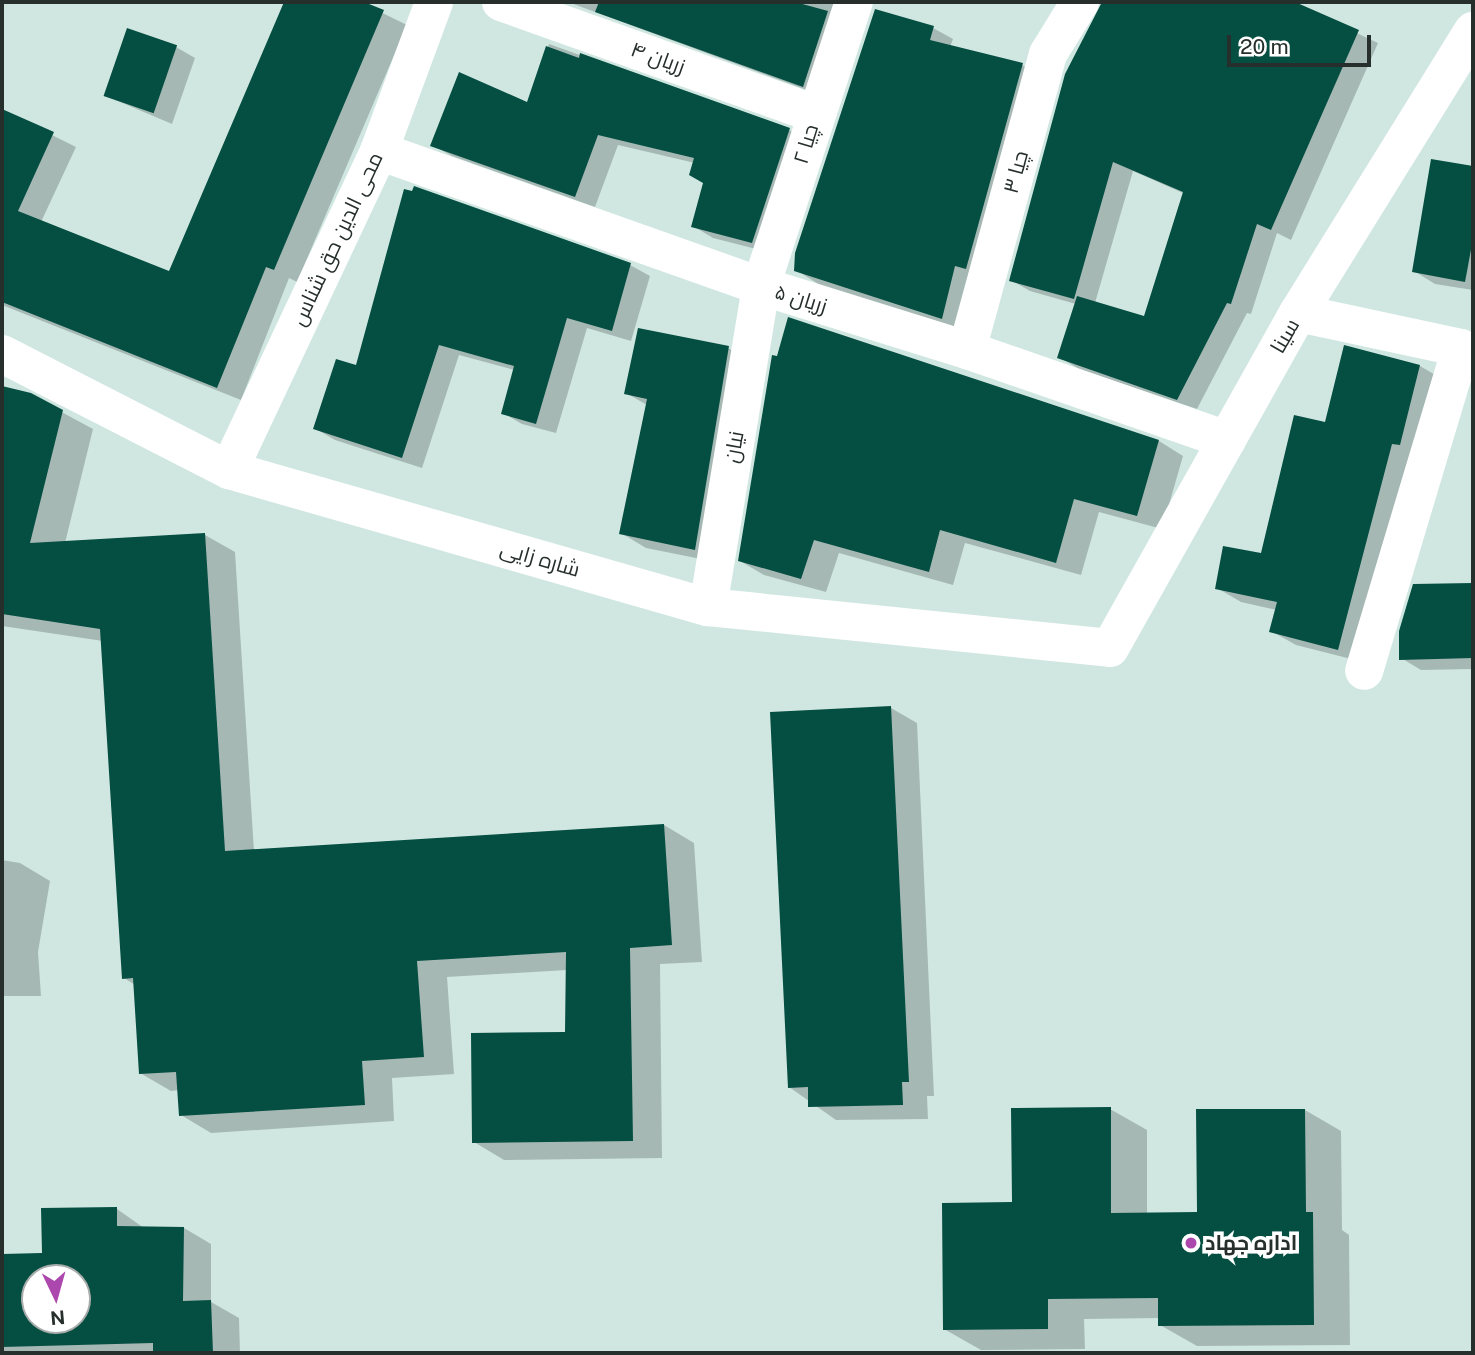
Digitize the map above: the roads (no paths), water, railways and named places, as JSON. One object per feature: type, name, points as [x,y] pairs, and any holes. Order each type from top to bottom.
[{"type":"street","name":"محی الدین حق شناس","points":[[229,470],[379,151],[434,2]]},
{"type":"street","name":"زریان ۴","points":[[501,2],[815,114]]},
{"type":"street","name":"چیا ۲","points":[[761,286],[815,114],[854,2]]},
{"type":"street","name":"چیا ۳","points":[[967,350],[1048,54],[1080,2]]},
{"type":"street","name":"سینا","points":[[1110,648],[1298,313],[1473,30]]},
{"type":"street","name":"زریان ۵","points":[[379,151],[761,286],[967,350],[1227,440]]},
{"type":"street","name":"نیان","points":[[708,607],[761,286]]},
{"type":"street","points":[[1298,313],[1461,348],[1364,671]]},
{"type":"street","name":"شاره زایی","points":[[2,354],[229,470],[708,607],[1110,648]]},
{"type":"place","name":"اداره جهاد","points":[[1191,1243]]}]
